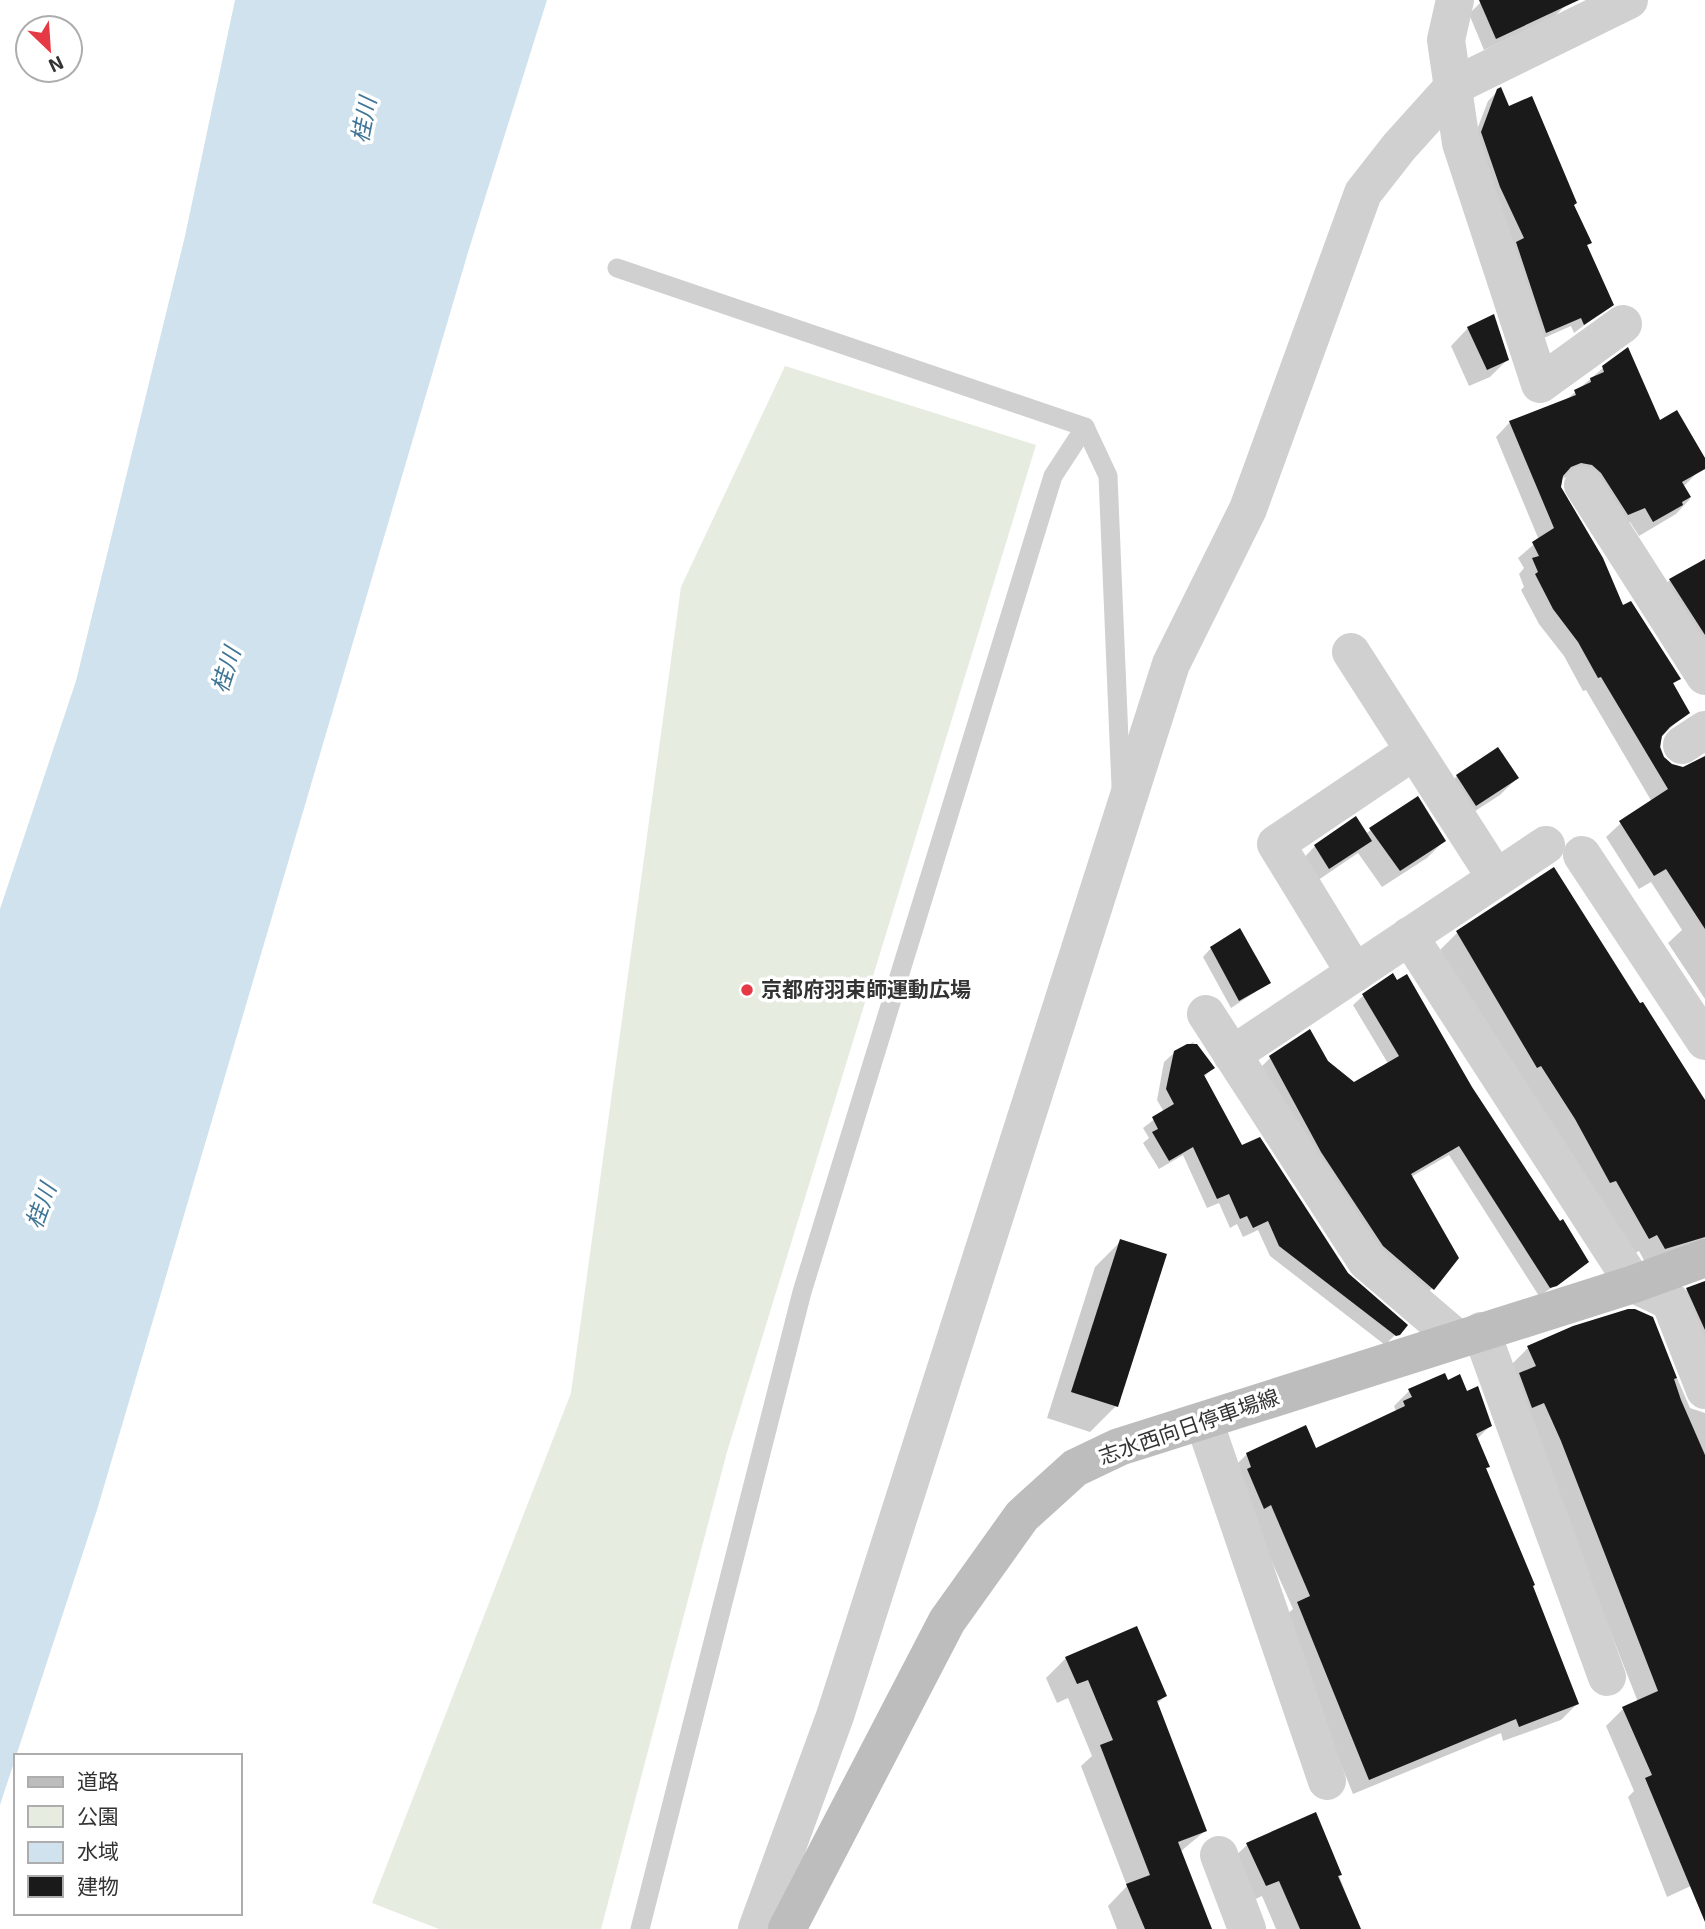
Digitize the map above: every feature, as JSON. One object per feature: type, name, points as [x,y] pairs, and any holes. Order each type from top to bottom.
[{"type":"main road","name":"志水西向日停車場線","points":[[787,1929],[947,1621],[1022,1516],[1075,1468],[1119,1447],[1634,1284],[1705,1258]]},
{"type":"street","points":[[1455,0],[1446,40],[1461,143],[1540,384],[1623,324]]},
{"type":"street","points":[[757,1929],[835,1716],[1171,664],[1248,509],[1363,193],[1399,147],[1454,86],[1629,0]]},
{"type":"street","points":[[1583,485],[1705,676]]},
{"type":"street","points":[[1350,652],[1496,878]]},
{"type":"street","points":[[1355,973],[1276,844],[1414,751]]},
{"type":"street","points":[[1232,1055],[1546,845]]},
{"type":"street","points":[[1583,855],[1705,1041]]},
{"type":"street","points":[[1409,936],[1634,1284],[1670,1301],[1705,1390]]},
{"type":"street","points":[[1206,1014],[1366,1261],[1468,1335],[1608,1676]]},
{"type":"street","points":[[1204,1421],[1327,1781]]},
{"type":"street","points":[[1219,1855],[1247,1929]]},
{"type":"lane","points":[[617,268],[1086,427],[1108,476],[1122,812]]},
{"type":"lane","points":[[640,1929],[802,1292],[1052,475],[1086,427]]},
{"type":"green space","name":"京都府羽束師運動広場","points":[[785,366],[1036,445],[727,1452],[601,1929],[439,1929],[372,1903],[571,1393],[681,587]]},
{"type":"water","name":"桂川","points":[[235,0],[547,0],[469,249],[97,1510],[17,1754],[14,1754],[14,1762],[0,1805],[0,909],[76,681],[185,236]]},
{"type":"building","points":[[1479,0],[1579,0],[1496,39]]},
{"type":"building","points":[[1501,87],[1509,106],[1532,96],[1577,203],[1574,205],[1592,243],[1587,245],[1614,305],[1584,325],[1581,318],[1546,333],[1516,242],[1524,238],[1500,187],[1481,132],[1497,89]]},
{"type":"building","points":[[1494,314],[1509,360],[1487,370],[1467,327]]},
{"type":"building","points":[[1628,347],[1660,420],[1677,410],[1705,458],[1705,469],[1682,482],[1691,497],[1682,502],[1683,505],[1653,522],[1645,508],[1628,515],[1601,473],[1592,465],[1581,463],[1571,467],[1563,476],[1561,487],[1603,558],[1623,605],[1631,601],[1681,679],[1673,683],[1690,713],[1662,736],[1660,747],[1664,757],[1672,764],[1683,767],[1705,756],[1705,929],[1666,869],[1654,876],[1619,821],[1668,789],[1601,677],[1598,678],[1578,642],[1553,609],[1535,574],[1538,572],[1532,558],[1539,556],[1532,542],[1554,528],[1509,421],[1576,395],[1574,390],[1604,372],[1602,366]]},
{"type":"building","points":[[1705,559],[1705,635],[1669,579]]},
{"type":"building","points":[[1498,747],[1519,778],[1476,806],[1456,775]]},
{"type":"building","points":[[1418,796],[1446,841],[1400,871],[1369,828]]},
{"type":"building","points":[[1356,816],[1372,841],[1329,869],[1314,845]]},
{"type":"building","points":[[1554,867],[1705,1100],[1705,1237],[1665,1249],[1657,1235],[1649,1239],[1616,1181],[1610,1183],[1575,1119],[1541,1066],[1537,1068],[1456,931]]},
{"type":"building","points":[[1240,928],[1271,983],[1239,1001],[1210,947]]},
{"type":"building","points":[[1393,973],[1397,980],[1407,974],[1472,1087],[1560,1221],[1563,1219],[1589,1262],[1557,1286],[1550,1288],[1459,1146],[1411,1174],[1459,1258],[1434,1290],[1383,1246],[1321,1152],[1269,1056],[1310,1029],[1328,1061],[1354,1082],[1399,1056],[1362,994]]},
{"type":"building","points":[[1187,1044],[1197,1044],[1215,1068],[1204,1075],[1242,1145],[1260,1137],[1348,1273],[1408,1325],[1400,1335],[1396,1336],[1279,1246],[1268,1221],[1253,1228],[1247,1216],[1240,1219],[1229,1194],[1217,1199],[1193,1147],[1169,1161],[1152,1132],[1158,1129],[1152,1117],[1174,1104],[1166,1089],[1174,1051]]},
{"type":"building","points":[[1120,1239],[1167,1254],[1118,1407],[1071,1392]]},
{"type":"building","points":[[1705,1281],[1705,1330],[1686,1288]]},
{"type":"building","points":[[1635,1309],[1653,1317],[1677,1378],[1674,1379],[1681,1400],[1705,1455],[1705,1922],[1645,1778],[1652,1775],[1622,1707],[1658,1691],[1561,1441],[1544,1403],[1532,1408],[1519,1373],[1536,1366],[1527,1346],[1573,1326]]},
{"type":"building","points":[[1445,1373],[1448,1380],[1460,1374],[1467,1391],[1478,1386],[1492,1426],[1476,1434],[1490,1467],[1486,1468],[1535,1585],[1533,1586],[1579,1704],[1519,1727],[1516,1719],[1369,1780],[1297,1602],[1310,1596],[1271,1505],[1264,1509],[1247,1469],[1251,1467],[1246,1453],[1306,1425],[1316,1448],[1405,1406],[1403,1401],[1412,1397],[1408,1389]]},
{"type":"building","points":[[1137,1626],[1167,1696],[1157,1701],[1207,1831],[1178,1842],[1212,1929],[1145,1929],[1126,1884],[1150,1875],[1100,1745],[1113,1740],[1088,1680],[1077,1684],[1065,1657]]},
{"type":"building","points":[[1316,1812],[1342,1875],[1338,1876],[1361,1929],[1300,1929],[1279,1881],[1266,1886],[1246,1843]]},
{"type":"place","name":"京都府羽束師運動広場","points":[[747,990]]}]
